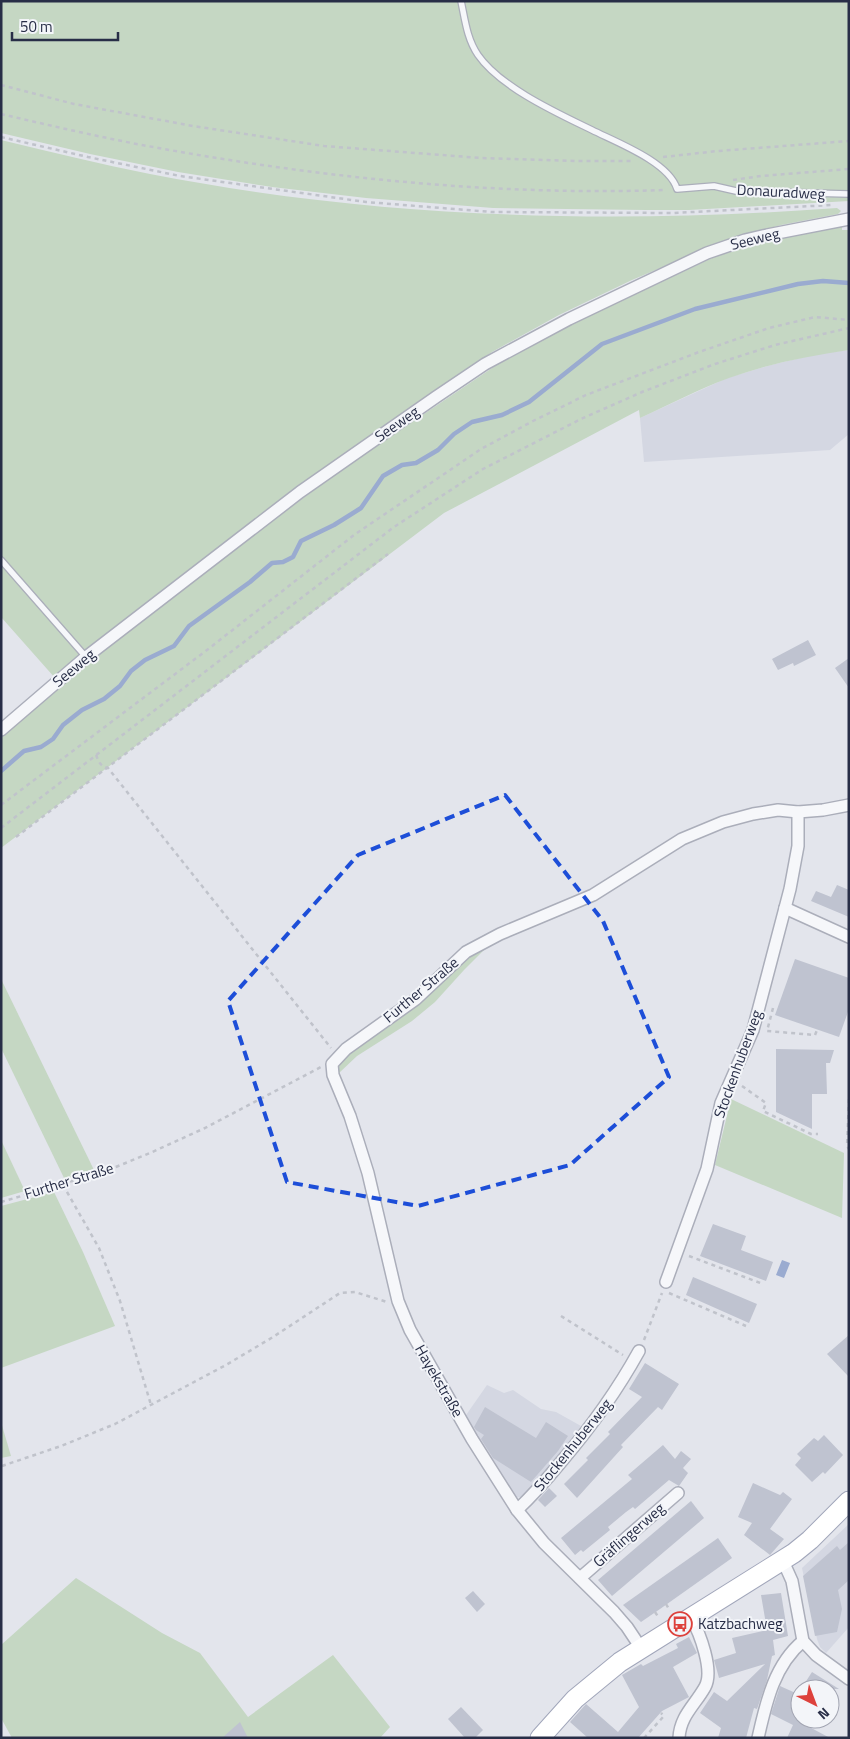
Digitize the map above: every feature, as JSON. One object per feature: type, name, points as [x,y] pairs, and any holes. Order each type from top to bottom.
[{"type":"main road","points":[[540,1738],[575,1699],[597,1679],[641,1648],[783,1561],[810,1540],[849,1501]]},
{"type":"street","name":"Seeweg","points":[[1,730],[86,657],[300,492],[459,381],[506,351],[578,314],[713,251],[767,235],[849,219]]},
{"type":"street","name":"Further Straße","points":[[335,1060],[416,999],[466,952],[481,943],[609,887],[663,850],[699,830],[753,814],[778,810],[798,812],[849,805]]},
{"type":"street","name":"Stockenhuberweg","points":[[666,1282],[707,1169],[721,1104],[753,1030],[785,908],[798,846],[798,812]]},
{"type":"street","points":[[785,908],[849,937]]},
{"type":"street","name":"Hayekstraße","points":[[335,1060],[333,1075],[350,1116],[368,1173],[398,1301],[410,1330],[446,1394],[517,1510],[544,1543],[614,1612],[641,1648]]},
{"type":"street","name":"Stockenhuberweg","points":[[517,1510],[530,1498],[593,1424],[636,1356]]},
{"type":"street","name":"Gräflingerweg","points":[[580,1578],[678,1493]]},
{"type":"street","points":[[783,1561],[792,1581],[803,1641],[816,1655],[849,1678]]},
{"type":"street","points":[[679,1738],[684,1716],[704,1688],[708,1679],[708,1670],[698,1630],[691,1618]]},
{"type":"street","points":[[758,1738],[764,1710],[772,1687],[789,1654],[803,1641]]},
{"type":"lane","points":[[462,1],[472,43],[482,61],[492,72],[541,104],[648,159],[671,178],[678,190]]},
{"type":"lane","name":"Donauradweg","points":[[678,190],[714,186],[736,191],[849,194]]},
{"type":"lane","points":[[1,560],[86,657]]},
{"type":"path","points":[[1,85],[74,104],[193,126],[324,146],[481,158],[584,161],[648,159],[718,151],[849,141]]},
{"type":"path","points":[[1,114],[210,158],[376,179],[565,190],[678,190]]},
{"type":"path","points":[[1,137],[180,176],[366,202],[492,212],[635,213],[739,211],[828,205]]},
{"type":"path","points":[[714,186],[746,178],[849,169]]},
{"type":"path","points":[[1,805],[207,650],[354,535],[482,449],[586,395],[700,352],[769,328],[814,317],[849,320]]},
{"type":"path","points":[[1,828],[394,527],[483,469],[581,419],[642,392],[715,364],[775,346],[849,328]]},
{"type":"path","points":[[16,837],[388,554]]},
{"type":"path","points":[[96,755],[102,766],[108,768],[335,1060]]},
{"type":"path","points":[[774,1008],[767,1031],[815,1035],[817,1030]]},
{"type":"path","name":"Further Straße","points":[[1,1202],[106,1171],[158,1150],[228,1117],[335,1060]]},
{"type":"path","points":[[731,1078],[766,1103],[763,1111],[811,1134],[818,1134]]},
{"type":"path","points":[[849,1099],[847,1146],[849,1149]]},
{"type":"path","points":[[63,1185],[99,1248],[120,1300],[152,1405]]},
{"type":"path","points":[[677,1252],[763,1284]]},
{"type":"path","points":[[561,1316],[636,1356],[663,1291],[746,1326]]},
{"type":"path","points":[[2,1466],[61,1446],[115,1424],[265,1342],[340,1293],[355,1292],[387,1302],[398,1301]]},
{"type":"path","points":[[644,1738],[664,1716],[661,1713]]},
{"type":"path","points":[[644,1731],[648,1734]]},
{"type":"highlighted area","points":[[505,795],[603,921],[669,1077],[570,1165],[418,1206],[287,1182],[228,1001],[358,855]]},
{"type":"shaded area","points":[[849,350],[849,434],[830,450],[644,462],[640,418],[727,378],[817,354]]},
{"type":"shaded area","points":[[487,1385],[504,1393],[513,1390],[541,1409],[556,1412],[581,1426],[556,1460],[525,1496],[514,1498],[464,1418]]},
{"type":"shaded area","points":[[849,1524],[849,1627],[826,1653],[820,1647],[817,1639],[802,1568]]},
{"type":"green space","points":[[1,1],[849,1],[849,201],[689,210],[493,208],[366,198],[272,187],[178,172],[90,154],[1,133]]},
{"type":"green space","points":[[1,140],[150,174],[235,189],[406,209],[492,214],[579,216],[665,216],[837,208],[841,211],[838,214],[781,225],[724,241],[632,280],[559,315],[492,352],[425,397],[272,506],[165,588],[55,678],[1,617]]},
{"type":"green space","points":[[842,226],[842,230],[849,230],[849,350],[788,361],[744,373],[707,387],[640,418],[639,410],[444,513],[1,848],[1,738],[98,655],[338,472],[504,360],[585,318],[712,258],[756,243]]},
{"type":"green space","points":[[493,941],[435,1002],[412,1021],[357,1056],[339,1073],[339,1065],[345,1055],[470,953]]},
{"type":"green space","points":[[1,979],[94,1170],[65,1180],[1,1048]]},
{"type":"green space","points":[[731,1099],[844,1153],[842,1218],[715,1165]]},
{"type":"green space","points":[[1,1140],[25,1191],[1,1198]]},
{"type":"green space","points":[[54,1192],[83,1252],[115,1326],[1,1368],[1,1206]]},
{"type":"green space","points":[[1,1422],[11,1456],[1,1458]]},
{"type":"green space","points":[[76,1578],[162,1633],[200,1653],[248,1717],[333,1655],[390,1727],[380,1738],[12,1738],[1,1718],[1,1645]]},
{"type":"water","points":[[782,1260],[790,1263],[784,1278],[776,1275]]},
{"type":"building","points":[[808,640],[816,655],[794,666],[793,663],[778,670],[772,659]]},
{"type":"building","points":[[849,658],[849,688],[835,668]]},
{"type":"building","points":[[837,885],[849,890],[849,917],[811,901],[816,891],[831,897]]},
{"type":"building","points":[[795,959],[849,978],[849,1009],[839,1037],[775,1015]]},
{"type":"building","points":[[776,1049],[834,1050],[830,1063],[826,1063],[827,1094],[812,1094],[812,1129],[776,1112]]},
{"type":"building","points":[[713,1224],[746,1236],[741,1250],[773,1262],[766,1281],[700,1256]]},
{"type":"building","points":[[693,1277],[757,1304],[749,1323],[686,1295]]},
{"type":"building","points":[[849,1335],[849,1377],[827,1354]]},
{"type":"building","points":[[645,1363],[679,1384],[662,1410],[658,1407],[621,1445],[623,1447],[577,1498],[564,1484],[610,1434],[608,1432],[642,1397],[629,1389]]},
{"type":"building","points":[[485,1407],[536,1438],[546,1422],[568,1436],[558,1451],[531,1482],[493,1458],[481,1439],[484,1435],[474,1427]]},
{"type":"building","points":[[824,1435],[843,1455],[825,1474],[823,1472],[812,1482],[795,1465],[801,1458],[797,1454],[814,1438],[818,1441]]},
{"type":"building","points":[[663,1445],[675,1459],[681,1451],[691,1459],[683,1468],[688,1473],[679,1486],[669,1480],[635,1509],[633,1507],[608,1527],[610,1530],[583,1552],[581,1550],[575,1555],[561,1538],[632,1479],[628,1475]]},
{"type":"building","points":[[753,1483],[780,1495],[783,1492],[792,1499],[770,1529],[784,1539],[770,1555],[744,1535],[752,1523],[738,1517]]},
{"type":"building","points":[[549,1488],[557,1496],[545,1507],[538,1500]]},
{"type":"building","points":[[691,1501],[704,1518],[612,1596],[598,1580]]},
{"type":"building","points":[[718,1538],[732,1558],[660,1609],[641,1622],[623,1605]]},
{"type":"building","points":[[849,1542],[849,1580],[838,1590],[842,1609],[837,1632],[815,1636],[803,1576],[837,1546],[840,1550]]},
{"type":"building","points":[[473,1591],[485,1604],[477,1612],[465,1598]]},
{"type":"building","points":[[781,1593],[788,1636],[773,1640],[775,1655],[772,1656],[767,1680],[757,1709],[754,1708],[746,1738],[718,1738],[721,1728],[700,1713],[714,1692],[727,1701],[765,1664],[719,1678],[714,1660],[736,1653],[732,1638],[767,1630],[761,1595]]},
{"type":"building","points":[[689,1637],[697,1653],[673,1667],[689,1697],[662,1711],[638,1738],[588,1738],[570,1722],[586,1704],[618,1732],[639,1707],[622,1675],[641,1664],[643,1666],[678,1648],[676,1644]]},
{"type":"building","points":[[812,1672],[823,1679],[807,1679]]},
{"type":"building","points":[[780,1686],[790,1690],[790,1724],[771,1714]]},
{"type":"building","points":[[461,1707],[483,1730],[475,1738],[465,1738],[448,1719]]},
{"type":"building","points":[[240,1722],[248,1738],[222,1738]]},
{"type":"building","points":[[791,1729],[813,1729],[830,1738],[787,1738]]},
{"type":"waterway","points":[[1,771],[24,751],[41,747],[53,739],[63,725],[82,710],[104,699],[120,686],[131,671],[145,660],[174,646],[189,626],[250,582],[272,563],[283,562],[293,557],[301,541],[334,525],[361,508],[383,476],[402,465],[416,463],[438,450],[454,434],[472,422],[502,415],[529,402],[602,344],[695,309],[798,284],[823,281],[849,283]]},
{"type":"place","name":"Katzbachweg","points":[[680,1624]]}]
